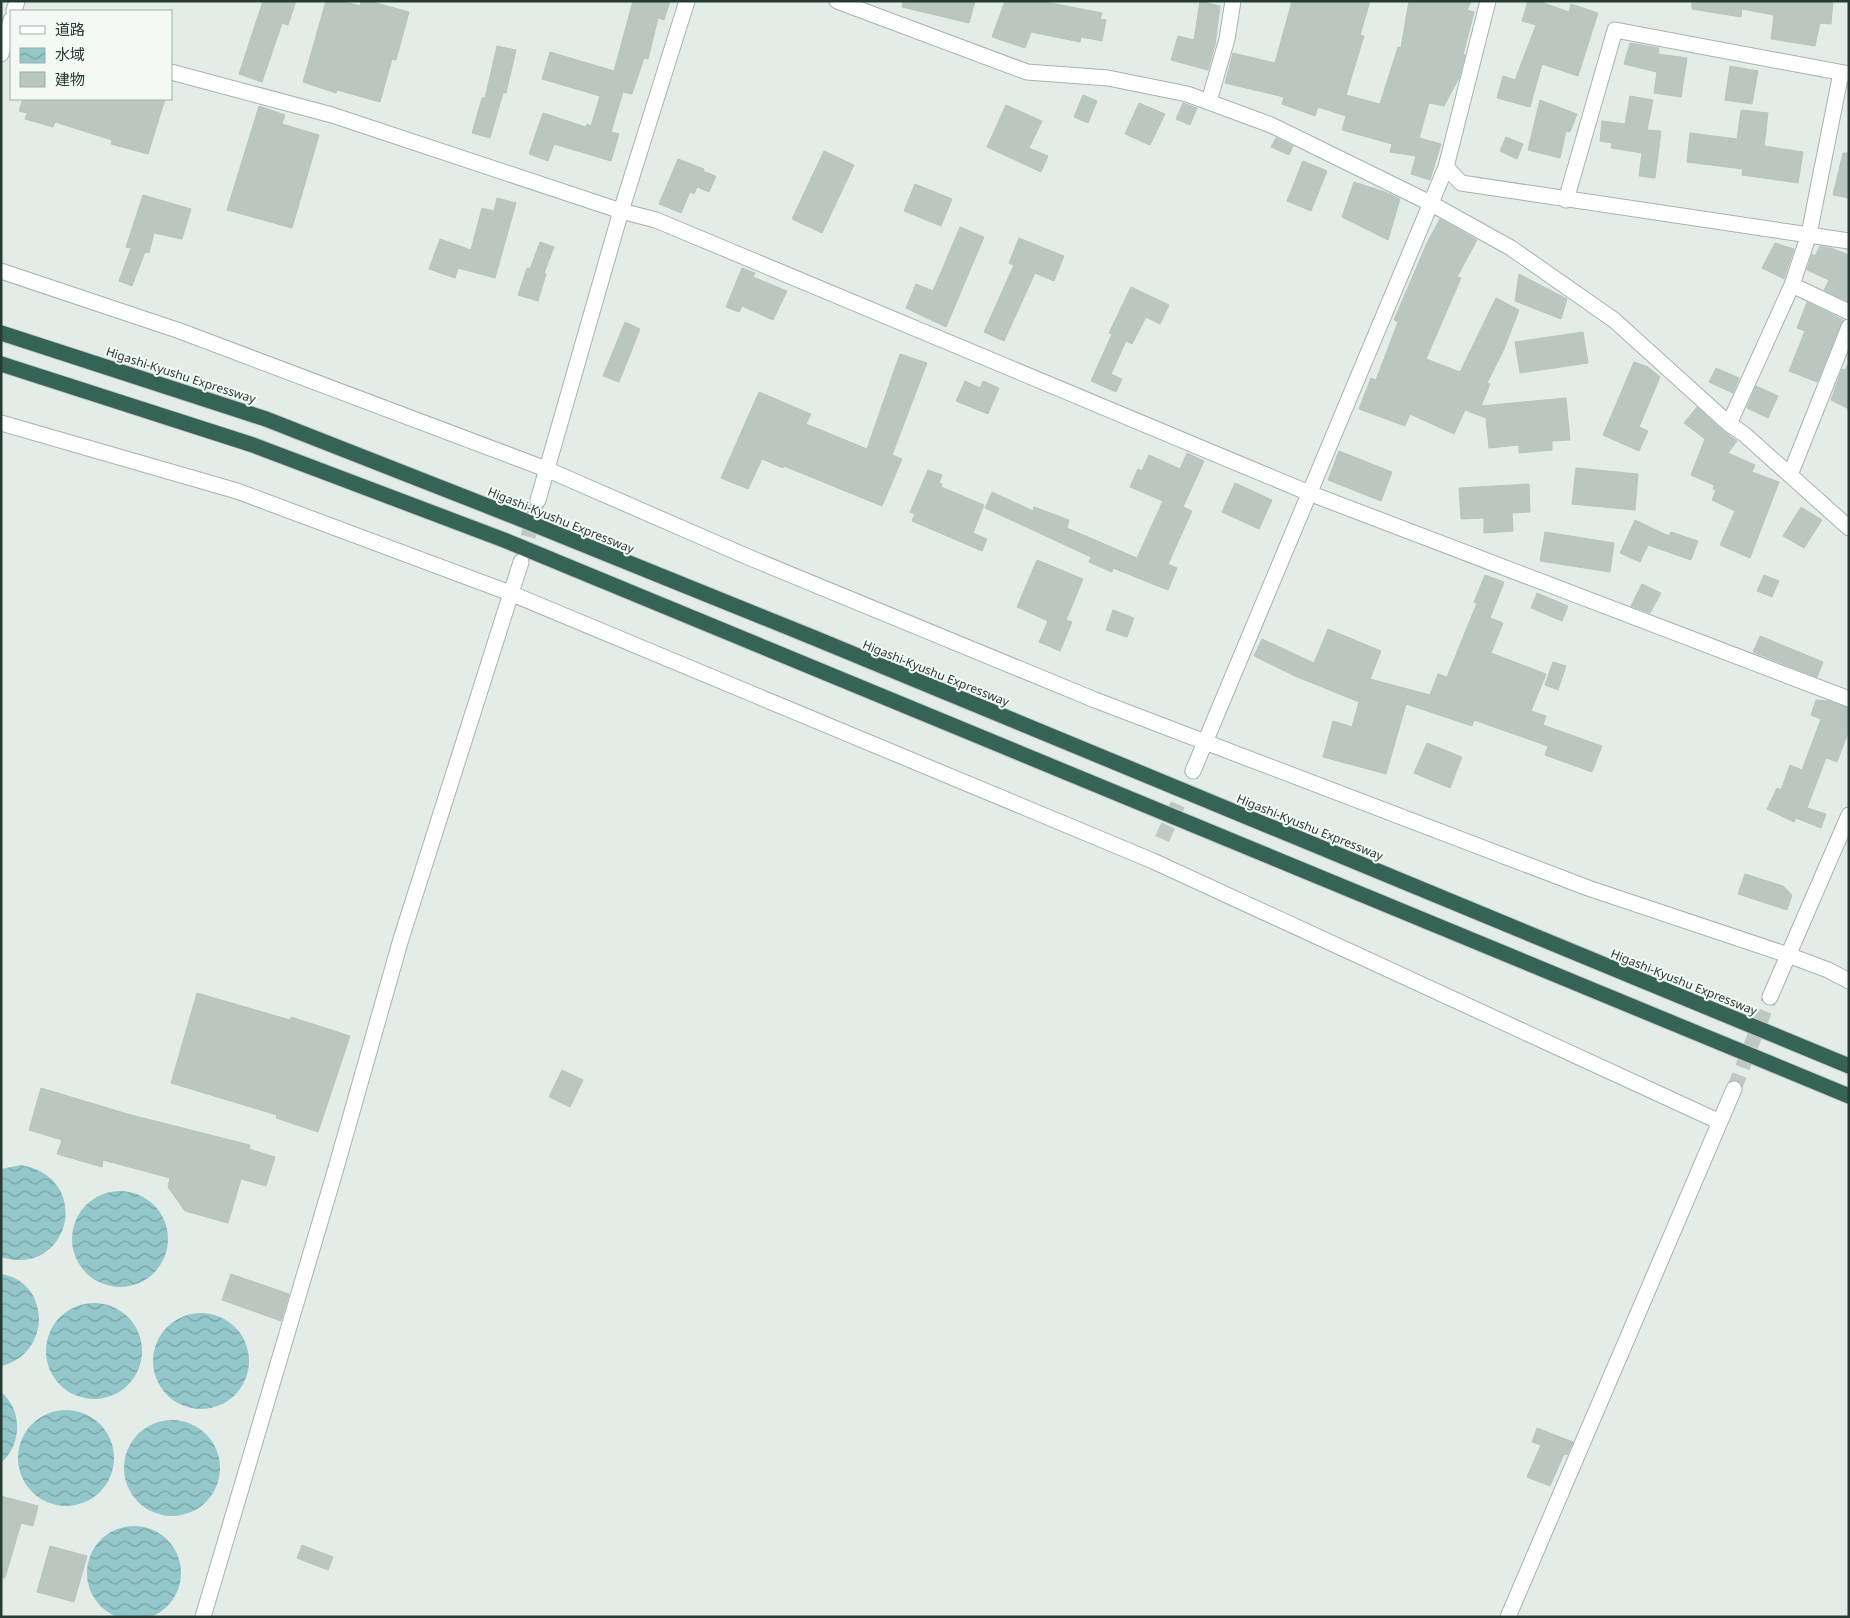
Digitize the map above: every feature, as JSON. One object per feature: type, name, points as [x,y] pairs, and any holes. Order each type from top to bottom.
[{"type":"highway","name":"Higashi-Kyushu Expressway","points":[[1,333],[266,419],[494,509],[830,645],[1849,1066]]},
{"type":"highway","points":[[1,364],[253,445],[504,540],[1849,1096]]},
{"type":"street","points":[[538,500],[621,211],[687,1]]},
{"type":"street","points":[[837,1],[1027,72],[1108,78],[1187,94],[1210,101],[1271,125],[1430,203],[1511,248],[1614,320],[1729,424],[1744,434],[1790,475],[1847,521]]},
{"type":"street","points":[[1210,101],[1227,39],[1234,1]]},
{"type":"street","points":[[1193,771],[1446,167],[1488,1]]},
{"type":"street","points":[[1,54],[10,25]]},
{"type":"street","points":[[1566,200],[1615,30],[1845,74],[1809,234],[1792,285],[1729,424]]},
{"type":"street","points":[[172,72],[332,115],[621,211],[656,220],[1309,493],[1849,699]]},
{"type":"street","points":[[1446,167],[1461,183],[1849,241]]},
{"type":"street","points":[[1,271],[180,331],[546,469],[748,557],[1095,700],[1588,888],[1788,955],[1828,970],[1849,981]]},
{"type":"street","points":[[1792,285],[1849,312]]},
{"type":"street","points":[[1790,475],[1849,327]]},
{"type":"street","points":[[1,423],[236,490],[510,593],[1154,860],[1720,1122]]},
{"type":"street","points":[[203,1617],[334,1175],[401,939],[521,562]]},
{"type":"street","points":[[1770,997],[1849,815]]},
{"type":"street","points":[[1508,1617],[1734,1089]]},
{"type":"water","points":[[21,1165],[44,1174],[59,1188],[65,1206],[64,1224],[57,1241],[43,1254],[24,1260],[1,1257],[1,1169]]},
{"type":"water","points":[[120,1191],[138,1195],[154,1205],[164,1221],[168,1239],[164,1257],[154,1273],[138,1283],[120,1287],[102,1283],[86,1273],[76,1257],[72,1239],[76,1221],[86,1205],[102,1195]]},
{"type":"water","points":[[1,1274],[18,1280],[30,1290],[37,1304],[39,1319],[36,1334],[29,1348],[17,1359],[1,1366]]},
{"type":"water","points":[[94,1303],[112,1307],[128,1317],[138,1333],[142,1351],[138,1369],[128,1385],[112,1395],[94,1399],[76,1395],[60,1385],[50,1369],[46,1351],[50,1333],[60,1317],[76,1307]]},
{"type":"water","points":[[201,1313],[219,1317],[235,1327],[245,1343],[249,1361],[245,1379],[235,1395],[219,1405],[201,1409],[183,1405],[167,1395],[157,1379],[153,1361],[157,1343],[167,1327],[183,1317]]},
{"type":"water","points":[[1,1392],[13,1408],[17,1428],[13,1447],[1,1463]]},
{"type":"water","points":[[66,1410],[84,1414],[100,1424],[110,1440],[114,1458],[110,1476],[100,1492],[84,1502],[66,1506],[48,1502],[32,1492],[22,1476],[18,1458],[22,1440],[32,1424],[48,1414]]},
{"type":"water","points":[[172,1420],[190,1424],[206,1434],[216,1450],[220,1468],[216,1486],[206,1502],[190,1512],[172,1516],[154,1512],[138,1502],[128,1486],[124,1468],[128,1450],[138,1434],[154,1424]]},
{"type":"water","points":[[134,1526],[152,1529],[173,1547],[178,1555],[181,1573],[178,1591],[167,1606],[152,1617],[125,1619],[116,1617],[101,1606],[90,1591],[87,1573],[90,1555],[101,1540],[116,1529]]},
{"type":"building","points":[[263,1],[296,1],[288,25],[282,23],[262,82],[239,74]]},
{"type":"building","points":[[326,1],[342,1],[360,6],[361,1],[369,1],[409,12],[396,60],[392,59],[380,102],[337,90],[336,93],[303,82]]},
{"type":"building","points":[[633,1],[670,1],[664,20],[658,18],[648,59],[644,58],[632,94],[623,92],[611,132],[619,134],[611,161],[554,144],[548,161],[529,154],[543,113],[586,127],[587,124],[591,126],[600,96],[542,79],[550,52],[614,71]]},
{"type":"building","points":[[903,1],[975,1],[969,23],[902,7]]},
{"type":"building","points":[[1005,1],[1040,1],[1102,13],[1100,19],[1106,20],[1102,41],[1081,37],[1080,42],[1031,32],[1025,48],[992,37]]},
{"type":"building","points":[[1200,1],[1220,6],[1215,45],[1208,70],[1171,60],[1178,36],[1194,40]]},
{"type":"building","points":[[1292,1],[1370,1],[1360,35],[1364,36],[1346,95],[1380,104],[1398,47],[1401,48],[1409,1],[1471,1],[1467,10],[1474,12],[1459,78],[1444,106],[1429,103],[1419,138],[1441,144],[1430,180],[1411,174],[1416,156],[1390,152],[1392,144],[1342,130],[1346,116],[1318,107],[1315,116],[1282,104],[1284,97],[1225,83],[1233,53],[1275,63]]},
{"type":"building","points":[[1528,1],[1538,1],[1569,12],[1571,4],[1598,13],[1578,76],[1542,64],[1530,107],[1497,98],[1503,76],[1515,80],[1536,25],[1522,21]]},
{"type":"building","points":[[1692,1],[1833,1],[1831,24],[1820,23],[1815,46],[1771,39],[1774,15],[1742,9],[1741,17],[1692,9]]},
{"type":"building","points":[[1630,43],[1659,48],[1658,54],[1687,58],[1681,97],[1654,93],[1657,72],[1624,64]]},
{"type":"building","points":[[497,46],[516,50],[506,93],[503,93],[490,138],[472,133],[482,98],[485,98]]},
{"type":"building","points":[[1730,66],[1758,71],[1752,104],[1725,100]]},
{"type":"building","points":[[1083,95],[1097,101],[1088,123],[1074,117]]},
{"type":"building","points":[[1630,96],[1653,100],[1647,130],[1661,131],[1655,178],[1639,176],[1642,153],[1611,148],[1612,143],[1600,141],[1602,121],[1625,124]]},
{"type":"building","points":[[23,100],[165,100],[148,154],[111,144],[112,140],[55,122],[53,127],[25,119],[27,113],[19,111]]},
{"type":"building","points":[[1540,100],[1577,114],[1570,132],[1566,131],[1560,158],[1528,150]]},
{"type":"building","points":[[1139,103],[1165,114],[1150,145],[1125,134]]},
{"type":"building","points":[[1183,103],[1197,108],[1190,125],[1176,119]]},
{"type":"building","points":[[1006,105],[1042,121],[1029,148],[1048,156],[1041,172],[987,147]]},
{"type":"building","points":[[259,106],[285,115],[282,124],[319,135],[292,228],[227,210]]},
{"type":"building","points":[[1741,110],[1768,113],[1764,146],[1803,152],[1798,183],[1742,175],[1743,169],[1687,162],[1690,133],[1737,139]]},
{"type":"building","points":[[1506,137],[1523,144],[1517,159],[1500,151]]},
{"type":"building","points":[[1276,138],[1293,146],[1289,155],[1271,147]]},
{"type":"building","points":[[824,151],[854,165],[822,233],[792,219]]},
{"type":"building","points":[[1843,153],[1849,153],[1849,198],[1833,195]]},
{"type":"building","points":[[678,159],[716,176],[709,192],[697,187],[694,194],[690,192],[681,213],[659,204]]},
{"type":"building","points":[[1303,161],[1327,171],[1311,211],[1287,201]]},
{"type":"building","points":[[1354,182],[1400,199],[1388,240],[1342,217]]},
{"type":"building","points":[[915,184],[952,199],[941,226],[904,211]]},
{"type":"building","points":[[143,195],[191,209],[182,239],[154,233],[149,253],[145,252],[132,286],[119,281],[131,248],[126,247]]},
{"type":"building","points":[[497,198],[516,203],[495,278],[458,268],[455,278],[429,269],[440,239],[471,250],[482,208],[494,211]]},
{"type":"building","points":[[1440,219],[1477,240],[1457,277],[1461,278],[1426,359],[1460,372],[1496,298],[1519,310],[1504,349],[1487,383],[1490,384],[1481,406],[1566,398],[1570,440],[1552,441],[1552,450],[1519,453],[1519,445],[1489,448],[1486,418],[1465,410],[1454,434],[1410,414],[1405,426],[1359,409],[1371,378],[1376,380],[1398,322],[1394,320],[1427,243]]},
{"type":"building","points":[[960,227],[984,237],[946,327],[906,308],[916,284],[933,291]]},
{"type":"building","points":[[1019,238],[1064,256],[1054,281],[1035,273],[1004,341],[984,332],[1014,265],[1009,263]]},
{"type":"building","points":[[540,242],[554,247],[544,273],[546,274],[538,301],[518,295],[527,268],[530,269]]},
{"type":"building","points":[[1775,243],[1794,249],[1784,279],[1762,268]]},
{"type":"building","points":[[1820,246],[1849,255],[1849,302],[1824,290],[1829,280],[1807,270],[1812,254],[1815,256]]},
{"type":"building","points":[[742,268],[755,273],[753,277],[787,291],[773,320],[742,306],[739,312],[726,307]]},
{"type":"building","points":[[1519,274],[1567,299],[1561,319],[1515,301]]},
{"type":"building","points":[[1131,287],[1169,305],[1160,324],[1146,317],[1132,344],[1126,341],[1111,374],[1122,379],[1116,392],[1091,381],[1112,334],[1109,333]]},
{"type":"building","points":[[1807,302],[1843,320],[1817,382],[1789,371],[1805,331],[1797,328]]},
{"type":"building","points":[[625,322],[640,329],[619,382],[603,376]]},
{"type":"building","points":[[1583,332],[1588,363],[1520,373],[1515,342]]},
{"type":"building","points":[[900,354],[927,363],[892,455],[902,459],[882,506],[784,466],[783,468],[762,459],[748,489],[721,478],[759,392],[811,414],[806,424],[867,449]]},
{"type":"building","points":[[1634,362],[1648,367],[1660,377],[1639,427],[1648,431],[1639,451],[1603,435]]},
{"type":"building","points":[[1849,362],[1849,409],[1831,400],[1842,369],[1845,370]]},
{"type":"building","points":[[1716,368],[1739,378],[1733,393],[1709,382]]},
{"type":"building","points":[[965,381],[980,388],[983,381],[999,388],[988,414],[956,401]]},
{"type":"building","points":[[1756,386],[1778,396],[1768,418],[1747,408]]},
{"type":"building","points":[[1697,407],[1737,441],[1728,453],[1755,465],[1752,472],[1779,482],[1750,558],[1720,545],[1735,511],[1712,500],[1716,490],[1713,489],[1714,485],[1691,475],[1705,439],[1684,423]]},
{"type":"building","points":[[1339,451],[1392,472],[1381,501],[1328,480]]},
{"type":"building","points":[[1187,453],[1204,461],[1183,507],[1192,511],[1168,564],[1177,568],[1168,590],[1113,568],[1112,572],[1089,562],[1091,557],[985,508],[992,492],[1033,511],[1034,507],[1069,520],[1067,528],[1137,558],[1163,501],[1130,487],[1138,469],[1142,471],[1149,455],[1180,469]]},
{"type":"building","points":[[1576,468],[1638,474],[1635,510],[1572,504]]},
{"type":"building","points":[[928,470],[942,475],[939,483],[942,484],[941,487],[984,505],[973,533],[987,539],[982,551],[912,521],[915,514],[910,512]]},
{"type":"building","points":[[1235,483],[1272,500],[1259,529],[1222,512]]},
{"type":"building","points":[[1529,484],[1530,512],[1512,513],[1513,531],[1484,533],[1484,518],[1461,519],[1459,488]]},
{"type":"building","points":[[1801,507],[1822,520],[1804,548],[1783,536]]},
{"type":"building","points":[[1635,520],[1669,536],[1671,532],[1698,541],[1691,560],[1648,545],[1640,562],[1620,553]]},
{"type":"building","points":[[1545,532],[1614,543],[1610,572],[1540,561]]},
{"type":"building","points":[[1037,560],[1083,579],[1066,620],[1072,622],[1060,651],[1039,642],[1048,621],[1017,607]]},
{"type":"building","points":[[1485,575],[1504,582],[1490,618],[1503,623],[1491,653],[1546,674],[1531,711],[1546,716],[1543,725],[1602,746],[1592,772],[1545,755],[1548,746],[1474,720],[1472,726],[1406,704],[1386,774],[1323,757],[1333,721],[1352,727],[1359,702],[1295,676],[1254,656],[1262,639],[1314,663],[1328,629],[1381,651],[1370,679],[1430,695],[1438,674],[1447,677],[1477,603],[1474,602]]},
{"type":"building","points":[[1764,575],[1779,581],[1772,597],[1757,591]]},
{"type":"building","points":[[1642,584],[1661,593],[1650,613],[1631,606]]},
{"type":"building","points":[[1537,593],[1568,606],[1562,621],[1531,608]]},
{"type":"building","points":[[1113,610],[1134,618],[1127,637],[1106,630]]},
{"type":"building","points":[[1760,636],[1823,662],[1817,677],[1753,652]]},
{"type":"building","points":[[1553,662],[1566,666],[1558,690],[1545,685]]},
{"type":"building","points":[[1816,700],[1829,701],[1849,708],[1849,730],[1837,762],[1826,758],[1807,808],[1826,814],[1821,828],[1796,818],[1794,822],[1767,809],[1777,788],[1781,790],[1790,765],[1802,770],[1821,719],[1811,715]]},
{"type":"building","points":[[1427,743],[1462,757],[1450,788],[1414,773]]},
{"type":"building","points":[[1745,874],[1783,886],[1792,895],[1787,910],[1738,894]]},
{"type":"building","points":[[197,993],[290,1020],[291,1017],[350,1036],[318,1132],[276,1118],[277,1115],[171,1083]]},
{"type":"building","points":[[562,1070],[583,1080],[570,1107],[549,1097]]},
{"type":"building","points":[[41,1088],[131,1115],[250,1145],[249,1149],[275,1157],[266,1186],[241,1179],[228,1223],[185,1211],[168,1187],[170,1178],[103,1160],[102,1167],[57,1154],[62,1140],[29,1130]]},
{"type":"building","points":[[231,1274],[289,1294],[281,1321],[222,1300]]},
{"type":"building","points":[[1537,1428],[1573,1442],[1567,1455],[1564,1454],[1550,1486],[1527,1477],[1541,1445],[1532,1442]]},
{"type":"building","points":[[1,1496],[38,1506],[33,1526],[21,1523],[5,1578],[1,1578]]},
{"type":"building","points":[[302,1545],[333,1557],[328,1570],[297,1558]]},
{"type":"building","points":[[50,1546],[87,1556],[74,1602],[37,1592]]},
{"type":"tunnel","points":[[522,559],[538,500]]},
{"type":"tunnel","points":[[1162,839],[1193,771]]},
{"type":"tunnel","points":[[1734,1089],[1770,997]]}]
